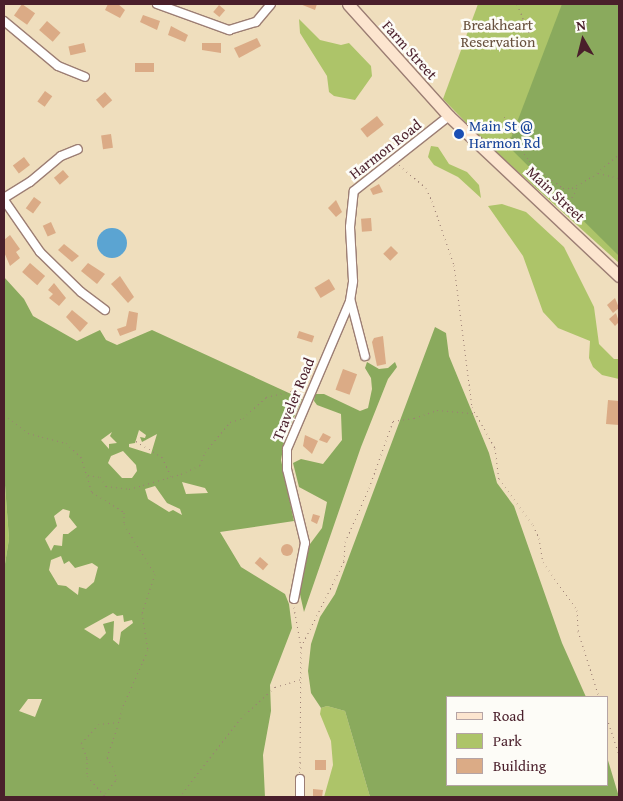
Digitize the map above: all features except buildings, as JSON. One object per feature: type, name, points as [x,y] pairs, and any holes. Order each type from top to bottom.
[{"type":"main road","name":"Farm Street","points":[[348,4],[449,116]]},
{"type":"main road","name":"Main Street","points":[[449,116],[560,218],[619,276]]},
{"type":"street","points":[[157,4],[229,30],[256,22],[271,4]]},
{"type":"street","points":[[4,21],[58,66],[85,78]]},
{"type":"street","name":"Harmon Road","points":[[350,301],[353,281],[350,227],[354,191],[359,184],[395,160],[449,116]]},
{"type":"street","points":[[78,149],[61,156],[30,182],[4,199],[40,252],[81,292],[106,310]]},
{"type":"street","points":[[350,301],[365,356]]},
{"type":"street","name":"Traveler Road","points":[[294,599],[305,543],[288,477],[286,453],[315,384],[330,342],[350,301]]},
{"type":"street","points":[[300,779],[300,797]]},
{"type":"path","points":[[517,4],[533,42]]},
{"type":"path","points":[[504,117],[512,126],[513,137],[540,172],[564,188],[578,185],[619,154]]},
{"type":"path","points":[[496,141],[513,137]]},
{"type":"path","points":[[395,160],[426,188],[454,265],[470,398],[475,412],[495,448],[499,479],[533,525],[540,538],[543,562],[578,610],[578,631],[599,696]]},
{"type":"path","points":[[597,172],[619,178]]},
{"type":"path","points":[[560,218],[578,185]]},
{"type":"path","points":[[88,475],[100,477],[106,486],[129,489],[171,477],[200,465],[226,426],[243,418],[266,397],[315,384]]},
{"type":"path","points":[[301,646],[344,561],[345,542],[369,488],[393,421],[414,418],[437,410],[475,412]]},
{"type":"path","points":[[4,415],[28,433],[66,443],[81,457],[92,492],[124,512],[124,524],[155,574],[142,613],[148,650],[122,708],[119,724],[107,757],[115,771],[116,780],[104,794]]},
{"type":"path","points":[[136,441],[164,459],[171,477]]},
{"type":"path","points":[[294,599],[301,646],[300,779]]},
{"type":"path","points":[[179,797],[241,718],[275,688],[302,678]]},
{"type":"path","points":[[608,721],[619,754]]},
{"type":"path","points":[[106,797],[87,776],[87,758],[81,743],[100,724],[119,724]]},
{"type":"green space","name":"Breakheart Reservation","points":[[478,4],[619,4],[619,263],[484,141],[443,99]]},
{"type":"green space","name":"Breakheart Reservation","points":[[562,4],[619,4],[619,256],[508,146]]},
{"type":"green space","points":[[299,19],[320,40],[341,45],[349,43],[371,66],[372,76],[355,100],[334,96],[329,92],[327,76],[300,33]]},
{"type":"green space","points":[[431,146],[438,147],[449,164],[467,172],[479,185],[481,198],[458,177],[434,165],[428,157]]},
{"type":"green space","points":[[502,204],[526,212],[564,247],[594,307],[599,344],[614,359],[619,359],[619,379],[602,375],[593,367],[589,358],[590,341],[558,328],[543,312],[523,256],[488,206]]},
{"type":"green space","points":[[4,277],[24,299],[33,316],[77,341],[100,330],[106,340],[117,345],[152,330],[302,399],[285,438],[281,460],[294,521],[220,532],[241,567],[285,594],[289,604],[292,628],[270,685],[271,711],[263,755],[265,797],[4,797],[4,570],[9,539],[4,472]],"holes":[[[139,430],[146,435],[145,438],[140,437],[142,442],[157,434],[151,454],[129,447],[129,444],[135,443]],[[112,432],[110,436],[117,443],[109,444],[109,449],[101,440]],[[123,451],[136,465],[137,471],[132,478],[122,478],[108,463],[111,456]],[[182,482],[205,488],[208,493],[186,494]],[[155,486],[167,503],[180,509],[182,515],[173,510],[169,512],[148,499],[145,489]],[[63,509],[70,511],[69,517],[77,527],[68,534],[63,534],[62,546],[54,545],[51,551],[45,539],[57,526],[54,516]],[[61,556],[64,564],[69,561],[75,568],[92,563],[98,567],[94,582],[86,589],[79,587],[78,595],[66,586],[58,585],[49,570],[51,560]],[[113,613],[117,616],[123,615],[124,622],[132,620],[133,623],[121,632],[119,645],[113,640],[114,621],[103,624],[106,633],[100,639],[84,629]],[[28,699],[42,699],[35,717],[19,711]]]},
{"type":"green space","points":[[435,327],[446,333],[449,356],[489,453],[497,483],[514,506],[562,643],[586,696],[446,696],[446,786],[608,786],[608,760],[619,797],[370,797],[345,711],[327,706],[321,708],[311,693],[308,671],[311,644],[320,617],[335,594]]},
{"type":"green space","points":[[367,362],[379,369],[388,368],[395,362],[397,367],[388,379],[361,447],[304,612],[299,590],[310,544],[322,528],[327,502],[299,487],[293,463],[301,459],[323,464],[342,440],[341,414],[317,405],[314,401],[315,394],[324,394],[360,411],[368,408],[372,389],[371,378],[365,368]]},
{"type":"green space","points":[[4,472],[9,539],[4,570]]},
{"type":"green space","points":[[327,706],[345,711],[370,797],[324,797],[333,765],[331,741],[320,714],[321,708]]},
{"type":"water","points":[[112,228],[122,233],[127,243],[122,253],[112,258],[102,253],[97,243],[102,233]]},
{"type":"place","name":"Main St @ Harmon Rd","points":[[459,134]]}]
